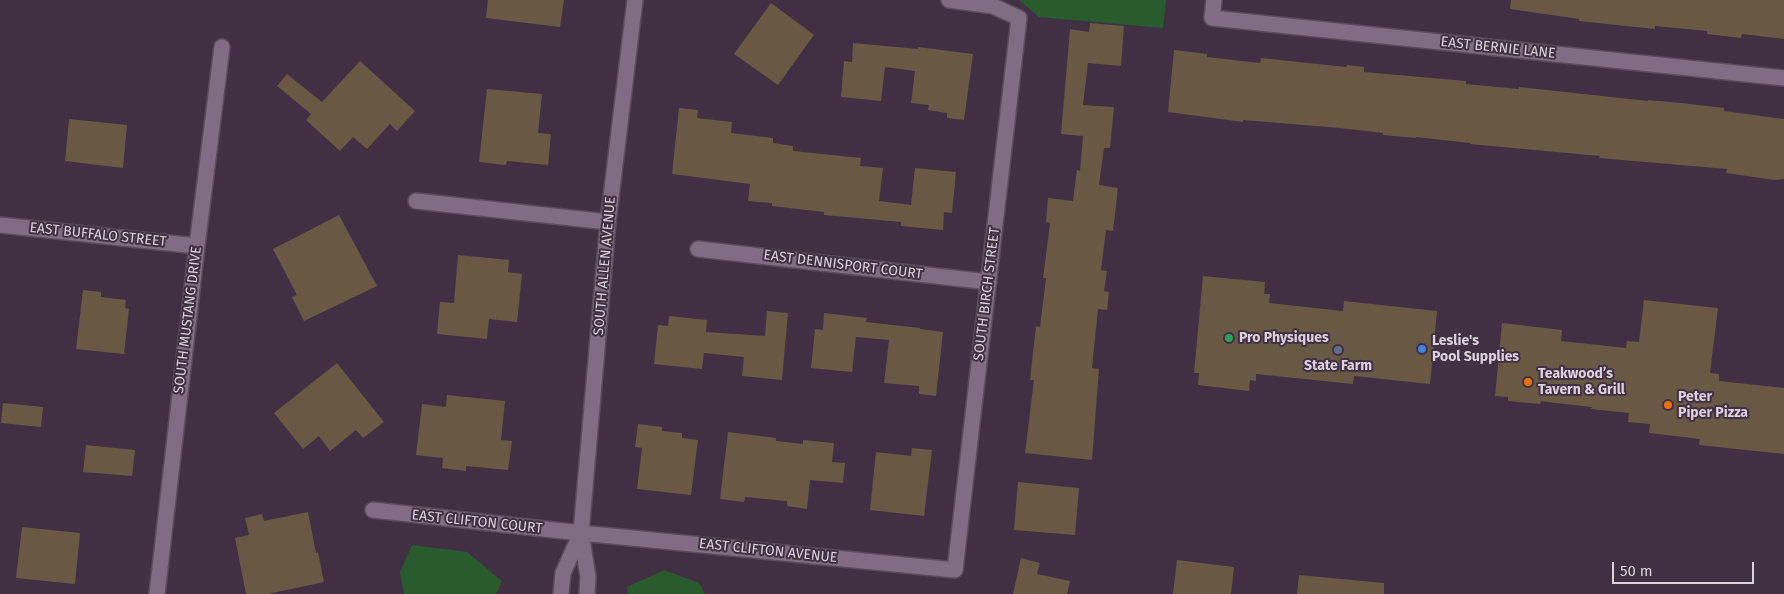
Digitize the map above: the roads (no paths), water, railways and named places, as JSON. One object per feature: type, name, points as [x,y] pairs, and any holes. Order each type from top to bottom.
[{"type":"street","name":"SOUTH ALLEN AVENUE","points":[[587,594],[588,577],[581,533],[608,222],[635,0]]},
{"type":"street","name":"SOUTH BIRCH STREET","points":[[949,0],[993,6],[1019,18],[954,570]]},
{"type":"street","name":"EAST BERNIE LANE","points":[[1214,0],[1212,18],[1784,78]]},
{"type":"street","name":"SOUTH MUSTANG DRIVE","points":[[157,594],[196,246],[222,46]]},
{"type":"street","points":[[416,201],[608,222]]},
{"type":"street","name":"EAST BUFFALO STREET","points":[[0,225],[196,246]]},
{"type":"street","name":"EAST DENNISPORT COURT","points":[[698,249],[988,282]]},
{"type":"street","name":"EAST CLIFTON COURT","points":[[373,510],[581,533]]},
{"type":"street","name":"SOUTH ALLEN AVENUE","points":[[560,594],[563,573],[581,533]]},
{"type":"street","name":"EAST CLIFTON AVENUE","points":[[581,533],[954,570]]},
{"type":"place","name":"Pro Physiques","points":[[1229,338]]},
{"type":"place","name":"Leslie's Pool Supplies","points":[[1422,349]]},
{"type":"place","name":"State Farm","points":[[1338,350]]},
{"type":"place","name":"Teakwood’s Tavern & Grill","points":[[1528,382]]},
{"type":"place","name":"Peter Piper Pizza","points":[[1668,405]]}]
